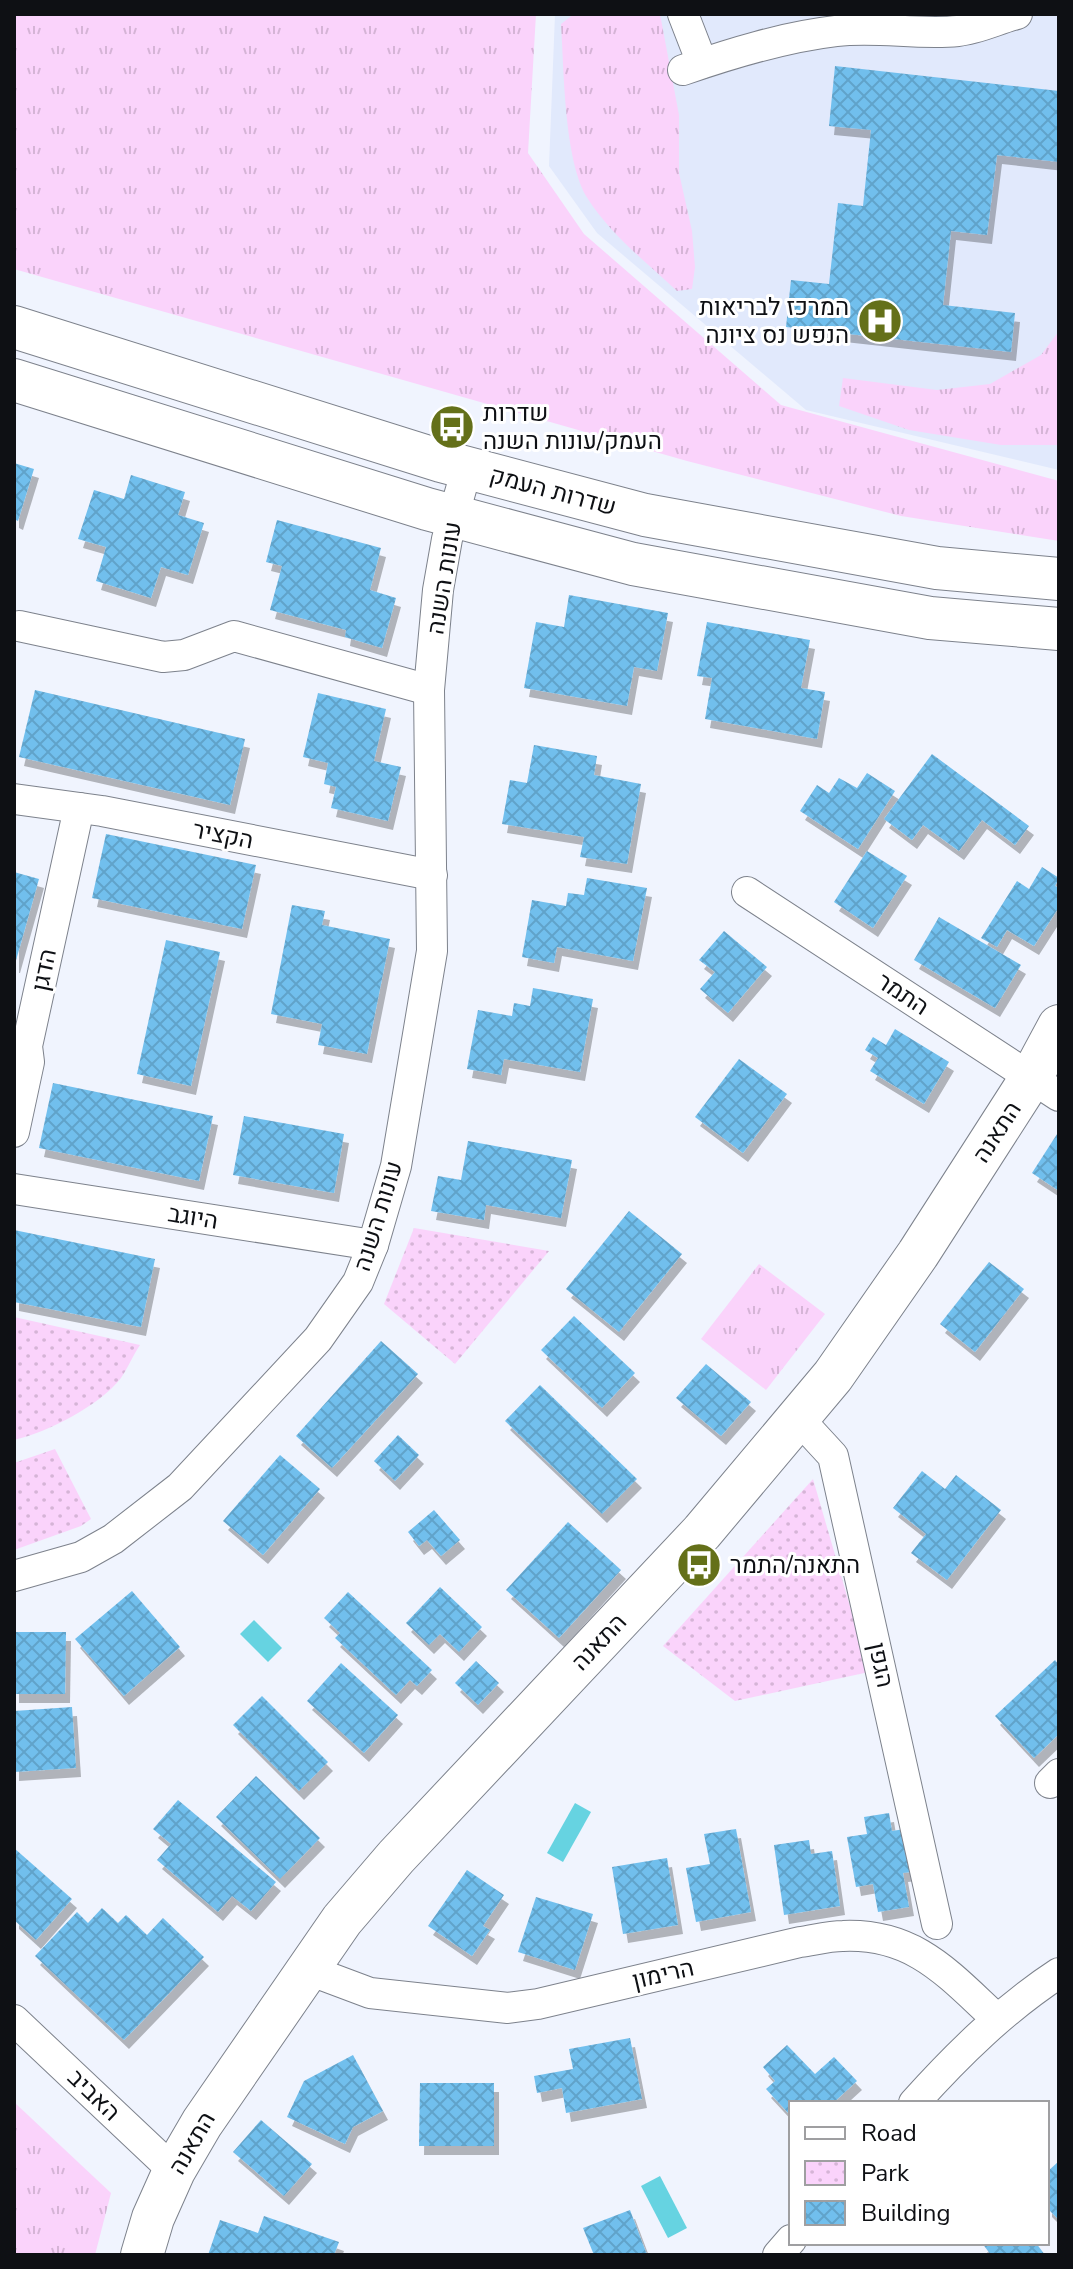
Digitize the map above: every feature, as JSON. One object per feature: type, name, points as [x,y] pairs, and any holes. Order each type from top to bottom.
[{"type":"street","points":[[683,14],[692,66],[801,36],[868,28],[917,32],[961,31],[1017,14]]},
{"type":"street","name":"שדרות העמק","points":[[14,327],[467,468],[645,515],[937,568],[1059,579]]},
{"type":"street","name":"שדרות העמק","points":[[14,380],[454,516],[633,564],[930,618],[1059,629]]},
{"type":"street","name":"עונות השנה","points":[[14,1576],[81,1557],[113,1539],[180,1487],[318,1339],[358,1282],[373,1245],[396,1166],[432,951],[429,690],[438,590],[467,468]]},
{"type":"street","points":[[19,626],[163,657],[184,655],[234,636],[429,690]]},
{"type":"street","name":"הקציר","points":[[14,799],[79,808],[432,875]]},
{"type":"street","name":"הדגן","points":[[14,1132],[29,1062],[27,1046],[79,808]]},
{"type":"street","name":"התמר","points":[[747,892],[1045,1087]]},
{"type":"street","name":"התאנה","points":[[142,2255],[153,2218],[174,2171],[202,2123],[342,1920],[396,1857],[702,1532],[833,1376],[918,1254],[1045,1087],[1059,1026]]},
{"type":"street","name":"היוגב","points":[[14,1189],[373,1245]]},
{"type":"street","name":"הגפן","points":[[798,1418],[833,1456],[937,1924]]},
{"type":"street","name":"הרימון","points":[[306,1969],[370,1993],[508,2008],[538,2004],[800,1942],[843,1935],[879,1938],[918,1950],[997,2019]]},
{"type":"street","points":[[916,2101],[967,2044],[1034,1989],[1059,1973]]},
{"type":"street","name":"האביב","points":[[14,2020],[174,2171]]},
{"type":"shaded area","name":"המרכז לבריאות הנפש נס ציונה","points":[[555,14],[1059,14],[1059,470],[806,410],[597,233],[549,166]]},
{"type":"green space","points":[[14,14],[536,14],[528,153],[584,234],[781,405],[1059,481],[1059,541],[901,516],[687,461],[14,269]]},
{"type":"green space","points":[[574,14],[660,14],[679,115],[679,173],[692,231],[695,267],[692,289],[677,291],[630,248],[597,212],[580,183],[567,115],[561,24]]},
{"type":"green space","points":[[1059,331],[1059,445],[1001,445],[909,430],[839,406],[843,378],[937,390],[990,384],[1041,355]]},
{"type":"green space","points":[[414,1228],[549,1251],[455,1364],[384,1304]]},
{"type":"green space","points":[[759,1264],[825,1314],[766,1390],[701,1339]]},
{"type":"green space","points":[[14,1317],[140,1345],[121,1378],[100,1398],[57,1424],[14,1440]]},
{"type":"green space","points":[[55,1449],[91,1519],[81,1526],[14,1550],[14,1463]]},
{"type":"green space","points":[[813,1479],[869,1672],[735,1701],[663,1646]]},
{"type":"green space","points":[[14,2102],[111,2193],[95,2255],[14,2255]]},
{"type":"water","points":[[254,1620],[282,1648],[268,1662],[240,1634]]},
{"type":"water","points":[[575,1803],[591,1812],[563,1862],[547,1853]]},
{"type":"water","points":[[660,2176],[687,2228],[668,2238],[641,2186]]},
{"type":"building","points":[[835,66],[1059,91],[1059,162],[997,155],[987,235],[951,231],[943,305],[1015,313],[1011,352],[786,327],[791,280],[829,284],[838,203],[863,206],[871,130],[829,126]]},
{"type":"building","points":[[14,463],[34,469],[18,521],[14,519]]},
{"type":"building","points":[[131,475],[185,492],[178,515],[204,523],[188,575],[161,567],[151,598],[96,581],[106,547],[78,539],[94,490],[124,499]]},
{"type":"building","points":[[277,520],[381,548],[370,590],[396,598],[382,648],[345,637],[346,630],[270,610],[282,566],[266,562]]},
{"type":"building","points":[[569,595],[668,613],[657,671],[634,667],[627,706],[524,688],[536,622],[564,627]]},
{"type":"building","points":[[707,622],[810,640],[801,688],[825,692],[817,739],[705,719],[712,678],[697,676]]},
{"type":"building","points":[[35,690],[245,739],[230,805],[19,757]]},
{"type":"building","points":[[318,693],[386,709],[374,761],[401,767],[388,821],[331,808],[336,787],[324,784],[328,763],[303,757]]},
{"type":"building","points":[[534,745],[597,756],[594,775],[641,784],[627,864],[580,857],[584,837],[502,824],[510,780],[527,783]]},
{"type":"building","points":[[932,754],[1029,826],[1015,845],[982,820],[959,851],[923,825],[912,840],[884,819]]},
{"type":"building","points":[[867,773],[895,791],[858,849],[800,811],[817,785],[829,793],[839,778],[857,788]]},
{"type":"building","points":[[106,834],[256,865],[242,929],[92,898]]},
{"type":"building","points":[[867,851],[907,876],[873,928],[834,902]]},
{"type":"building","points":[[1042,867],[1059,878],[1055,886],[1059,888],[1059,907],[1034,946],[1007,930],[997,947],[981,938],[1017,881],[1029,889]]},
{"type":"building","points":[[14,872],[39,879],[15,964],[14,964]]},
{"type":"building","points":[[587,878],[647,888],[633,961],[557,947],[554,963],[522,957],[532,900],[566,906],[568,893],[584,895]]},
{"type":"building","points":[[292,905],[325,911],[322,925],[390,939],[367,1054],[318,1045],[322,1024],[271,1014]]},
{"type":"building","points":[[939,917],[1021,965],[995,1008],[914,960]]},
{"type":"building","points":[[724,931],[767,967],[728,1013],[700,989],[715,972],[699,960]]},
{"type":"building","points":[[166,940],[220,952],[191,1086],[137,1074]]},
{"type":"building","points":[[533,988],[593,999],[580,1072],[504,1059],[501,1075],[467,1069],[478,1010],[512,1016],[514,1003],[530,1006]]},
{"type":"building","points":[[895,1029],[949,1062],[924,1104],[870,1071],[878,1058],[865,1050],[873,1037],[886,1045]]},
{"type":"building","points":[[739,1059],[787,1094],[743,1153],[695,1117]]},
{"type":"building","points":[[53,1083],[213,1116],[199,1181],[39,1148]]},
{"type":"building","points":[[244,1116],[344,1134],[334,1193],[233,1175]]},
{"type":"building","points":[[1059,1131],[1059,1191],[1032,1173]]},
{"type":"building","points":[[468,1141],[572,1160],[561,1218],[486,1205],[484,1220],[431,1211],[438,1176],[461,1180]]},
{"type":"building","points":[[629,1211],[682,1254],[619,1332],[566,1289]]},
{"type":"building","points":[[14,1230],[155,1259],[141,1327],[14,1302]]},
{"type":"building","points":[[989,1262],[1024,1289],[975,1352],[940,1324]]},
{"type":"building","points":[[574,1316],[635,1373],[602,1408],[541,1350]]},
{"type":"building","points":[[381,1341],[418,1374],[332,1468],[296,1436]]},
{"type":"building","points":[[706,1364],[751,1402],[721,1436],[676,1398]]},
{"type":"building","points":[[540,1385],[637,1479],[602,1514],[505,1421]]},
{"type":"building","points":[[398,1435],[419,1455],[395,1481],[374,1461]]},
{"type":"building","points":[[280,1455],[320,1489],[263,1555],[223,1521]]},
{"type":"building","points":[[922,1471],[945,1489],[956,1475],[1001,1510],[947,1580],[911,1553],[926,1534],[893,1508]]},
{"type":"building","points":[[434,1510],[460,1540],[441,1556],[427,1540],[419,1546],[408,1532]]},
{"type":"building","points":[[568,1522],[621,1570],[559,1638],[506,1590]]},
{"type":"building","points":[[440,1587],[482,1627],[459,1652],[440,1634],[429,1645],[406,1623]]},
{"type":"building","points":[[132,1591],[180,1647],[124,1696],[75,1639]]},
{"type":"building","points":[[348,1592],[432,1670],[417,1686],[410,1680],[396,1695],[335,1638],[340,1633],[324,1618]]},
{"type":"building","points":[[14,1632],[66,1632],[65,1694],[14,1694]]},
{"type":"building","points":[[1055,1660],[1059,1665],[1059,1734],[1034,1758],[995,1716]]},
{"type":"building","points":[[476,1661],[499,1683],[478,1705],[455,1683]]},
{"type":"building","points":[[341,1663],[398,1715],[364,1753],[307,1701]]},
{"type":"building","points":[[262,1696],[328,1762],[299,1791],[233,1725]]},
{"type":"building","points":[[72,1707],[76,1768],[14,1772],[14,1711]]},
{"type":"building","points":[[256,1776],[320,1838],[280,1879],[216,1817]]},
{"type":"building","points":[[178,1800],[276,1882],[251,1911],[232,1896],[218,1912],[157,1860],[171,1844],[153,1829]]},
{"type":"building","points":[[889,1813],[892,1831],[911,1828],[919,1871],[903,1873],[909,1907],[878,1912],[873,1884],[856,1887],[847,1837],[867,1834],[864,1817]]},
{"type":"building","points":[[736,1829],[751,1912],[696,1922],[686,1868],[710,1864],[704,1834]]},
{"type":"building","points":[[809,1840],[811,1854],[832,1851],[840,1906],[784,1915],[774,1845]]},
{"type":"building","points":[[14,1848],[72,1899],[36,1940],[14,1920]]},
{"type":"building","points":[[667,1858],[678,1925],[623,1934],[612,1867]]},
{"type":"building","points":[[467,1870],[504,1895],[483,1926],[490,1930],[472,1956],[428,1926]]},
{"type":"building","points":[[536,1897],[593,1914],[575,1970],[518,1952]]},
{"type":"building","points":[[102,1908],[118,1923],[126,1915],[147,1935],[163,1918],[204,1957],[124,2040],[35,1956],[77,1912],[88,1923]]},
{"type":"building","points":[[630,2038],[642,2099],[566,2113],[562,2088],[537,2093],[534,2076],[573,2069],[569,2049]]},
{"type":"building","points":[[787,2045],[815,2074],[834,2057],[857,2081],[835,2101],[789,2101],[789,2114],[766,2089],[775,2081],[763,2067]]},
{"type":"building","points":[[353,2055],[383,2111],[353,2127],[345,2144],[287,2117],[304,2081]]},
{"type":"building","points":[[420,2083],[494,2083],[494,2146],[419,2146]]},
{"type":"building","points":[[261,2120],[312,2164],[284,2196],[233,2152]]},
{"type":"building","points":[[1059,2161],[1059,2220],[1049,2210],[1049,2170]]},
{"type":"building","points":[[630,2210],[647,2255],[594,2255],[583,2228]]},
{"type":"building","points":[[264,2216],[339,2242],[334,2255],[208,2255],[220,2220],[258,2233]]},
{"type":"building","points":[[984,2245],[1038,2245],[1045,2255],[991,2255]]},
{"type":"place","name":"המרכז לבריאות הנפש נס ציונה","points":[[880,321]]},
{"type":"place","name":"שדרות העמק/עונות השנה","points":[[452,427]]},
{"type":"place","name":"התאנה/התמר","points":[[699,1565]]}]
